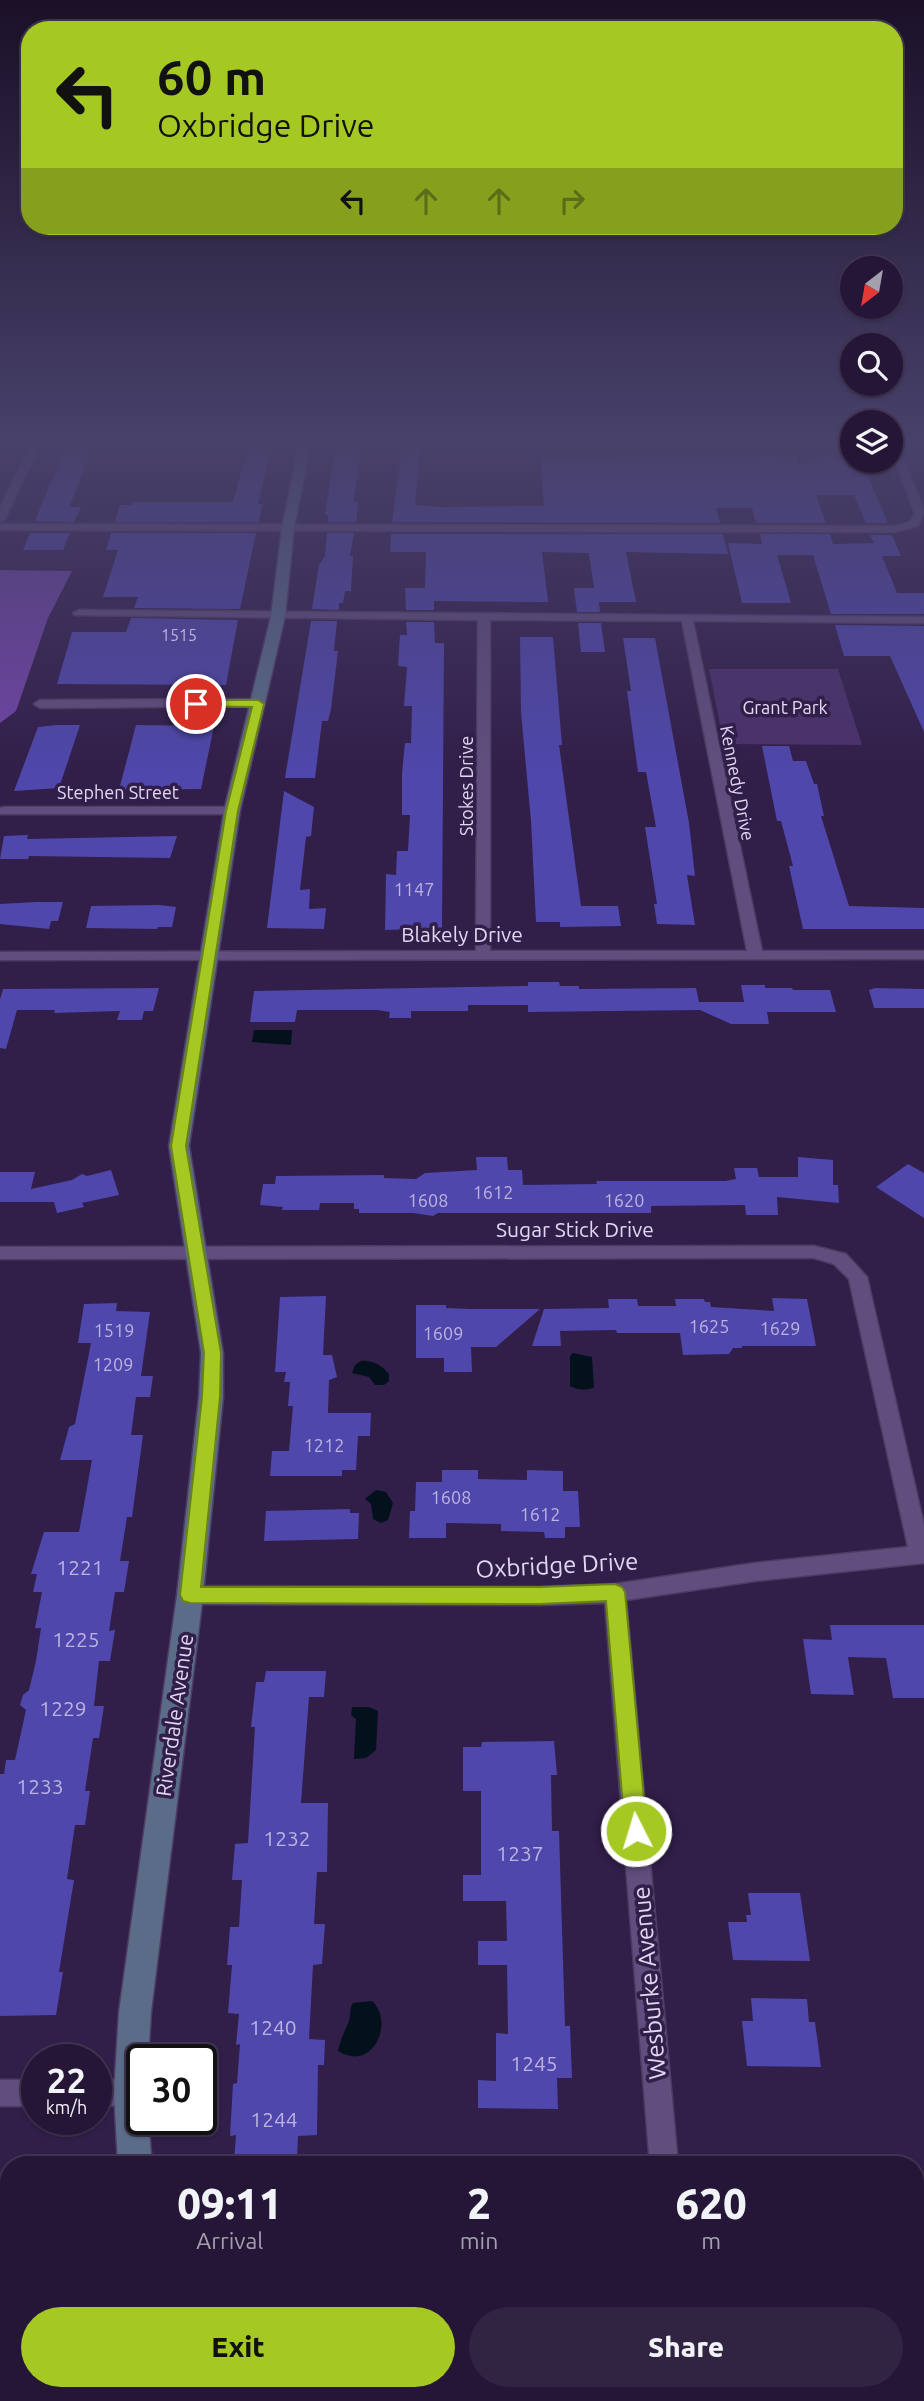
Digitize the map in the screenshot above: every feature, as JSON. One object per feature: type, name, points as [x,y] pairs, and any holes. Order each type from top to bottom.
[{"type":"street","name":"Riverdale Avenue","points":[[133,2044],[135,2004],[190,1595],[211,1397],[212,1353],[179,1146],[232,811],[278,616],[285,551]]},
{"type":"street","points":[[79,613],[924,620]]},
{"type":"street","name":"Stokes Drive","points":[[483,955],[484,618]]},
{"type":"street","name":"Kennedy Drive","points":[[687,618],[755,955]]},
{"type":"street","points":[[40,704],[258,704]]},
{"type":"street","name":"Stephen Street","points":[[4,811],[232,811]]},
{"type":"street","name":"Blakely Drive","points":[[0,956],[924,955]]},
{"type":"street","name":"Sugar Stick Drive","points":[[0,1253],[814,1252],[840,1259],[858,1277],[922,1554]]},
{"type":"street","name":"Oxbridge Drive","points":[[190,1595],[540,1596],[615,1592],[755,1572],[922,1554]]},
{"type":"street","name":"Wesburke Avenue","points":[[615,1592],[663,2156]]},
{"type":"street","points":[[0,2093],[21,2093]]},
{"type":"street","name":"Riverdale Avenue","points":[[133,2135],[134,2156]]},
{"type":"green space","name":"Grant Park","points":[[709,669],[838,669],[862,745],[724,744]]},
{"type":"shaded area","points":[[0,570],[72,571],[48,618],[16,711],[0,723]]},
{"type":"water","points":[[254,1030],[292,1030],[291,1045],[252,1042]]},
{"type":"water","points":[[573,1353],[592,1357],[594,1387],[582,1390],[570,1386],[570,1356]]},
{"type":"water","points":[[361,1361],[380,1366],[389,1374],[389,1381],[384,1385],[375,1385],[369,1377],[352,1373],[355,1365]]},
{"type":"water","points":[[376,1490],[386,1492],[393,1503],[388,1520],[381,1523],[373,1519],[371,1504],[365,1499]]},
{"type":"water","points":[[352,1707],[369,1707],[378,1711],[376,1750],[366,1758],[354,1759],[356,1719],[351,1715]]},
{"type":"water","points":[[372,2001],[379,2010],[381,2021],[377,2042],[361,2055],[350,2056],[338,2051],[353,2003]]},
{"type":"building","points":[[118,551],[252,551],[240,609],[134,608],[138,597],[103,597]]},
{"type":"building","points":[[325,551],[351,551],[350,556],[353,556],[351,591],[345,591],[343,603],[339,603],[339,610],[312,609],[319,565]]},
{"type":"building","points":[[727,551],[728,554],[626,552],[636,602],[599,602],[600,612],[577,612],[574,588],[594,588],[589,553],[542,552],[548,602],[434,601],[434,610],[406,610],[405,588],[425,588],[426,552],[390,552]]},
{"type":"building","points":[[730,551],[899,551],[901,556],[882,556],[897,593],[924,593],[924,614],[831,614],[813,555],[777,555],[791,603],[742,603]]},
{"type":"building","points":[[131,618],[238,620],[226,685],[57,684],[72,632],[126,632]]},
{"type":"building","points":[[311,621],[337,621],[334,651],[338,651],[331,709],[328,721],[322,721],[315,778],[285,778]]},
{"type":"building","points":[[406,622],[434,622],[435,643],[444,643],[442,928],[385,930],[386,874],[396,875],[397,851],[408,851],[410,815],[402,815],[402,773],[405,743],[411,743],[412,706],[404,706],[407,667],[398,666],[400,635],[407,635]]},
{"type":"building","points":[[578,623],[601,623],[605,652],[581,652]]},
{"type":"building","points":[[835,625],[924,626],[924,732],[890,656],[844,656]]},
{"type":"building","points":[[520,637],[553,637],[562,745],[559,745],[581,906],[618,906],[621,926],[560,927],[560,922],[536,922],[531,821],[521,712]]},
{"type":"building","points":[[623,638],[655,638],[689,823],[695,876],[687,875],[695,925],[657,924],[654,904],[657,904],[645,827],[656,827],[646,772],[638,772]]},
{"type":"building","points":[[80,725],[59,788],[14,791],[38,727]]},
{"type":"building","points":[[136,725],[214,726],[201,789],[119,790]]},
{"type":"building","points":[[762,746],[789,746],[793,761],[806,761],[814,784],[817,784],[824,816],[821,816],[849,906],[924,908],[924,929],[803,929],[789,866],[793,866],[781,821],[777,821]]},
{"type":"building","points":[[284,791],[314,807],[311,836],[306,837],[300,890],[310,889],[309,909],[326,908],[324,929],[267,928]]},
{"type":"building","points":[[28,835],[27,839],[177,836],[170,858],[29,856],[28,859],[0,859],[4,836]]},
{"type":"building","points":[[63,902],[58,921],[51,921],[49,929],[0,924],[0,904]]},
{"type":"building","points":[[91,906],[176,907],[172,927],[86,928]]},
{"type":"building","points":[[528,982],[559,982],[560,986],[579,986],[579,989],[696,988],[699,1002],[744,1002],[741,985],[830,990],[836,1012],[767,1012],[769,1024],[731,1024],[700,1010],[528,1012],[528,1005],[468,1005],[468,1011],[411,1011],[411,1018],[389,1018],[390,1012],[378,1010],[297,1010],[295,1022],[250,1022],[254,991],[528,986]]},
{"type":"building","points":[[159,988],[153,1011],[144,1011],[142,1020],[117,1020],[120,1011],[54,1013],[55,1010],[17,1010],[6,1049],[0,1048],[0,999],[3,989]]},
{"type":"building","points":[[924,989],[924,1008],[874,1008],[869,990]]},
{"type":"building","points":[[476,1157],[507,1157],[508,1170],[522,1170],[523,1185],[597,1184],[596,1181],[725,1181],[736,1179],[734,1168],[757,1168],[759,1177],[798,1177],[798,1157],[833,1160],[833,1185],[838,1185],[839,1203],[777,1197],[778,1215],[746,1215],[745,1205],[651,1206],[651,1213],[438,1213],[433,1216],[413,1213],[359,1213],[359,1209],[354,1209],[354,1203],[320,1203],[319,1210],[282,1210],[283,1207],[260,1205],[263,1184],[275,1184],[276,1176],[384,1175],[384,1178],[416,1179],[425,1173],[477,1170]]},
{"type":"building","points":[[908,1164],[924,1173],[924,1218],[876,1187]]},
{"type":"building","points":[[111,1170],[119,1195],[82,1203],[84,1207],[57,1213],[54,1202],[0,1202],[0,1172],[35,1172],[31,1189],[72,1180],[82,1174],[87,1176]]},
{"type":"building","points":[[326,1296],[323,1355],[332,1355],[337,1377],[329,1380],[328,1413],[371,1413],[370,1436],[358,1436],[356,1470],[342,1470],[342,1476],[270,1476],[272,1451],[289,1451],[293,1406],[288,1406],[290,1382],[284,1382],[286,1372],[275,1372],[280,1297]]},
{"type":"building","points":[[772,1298],[807,1299],[816,1346],[742,1346],[733,1348],[729,1354],[683,1355],[680,1333],[617,1333],[616,1330],[560,1331],[561,1346],[532,1346],[544,1309],[609,1308],[608,1299],[637,1299],[638,1306],[676,1306],[675,1299],[704,1299],[705,1302],[710,1302],[711,1307],[774,1311]]},
{"type":"building","points":[[117,1303],[116,1311],[150,1312],[141,1376],[153,1376],[150,1397],[136,1397],[131,1435],[143,1435],[132,1517],[127,1517],[120,1561],[129,1561],[124,1592],[115,1592],[109,1631],[115,1630],[110,1661],[99,1661],[94,1706],[104,1706],[99,1738],[93,1738],[85,1791],[90,1791],[85,1825],[75,1825],[67,1879],[74,1880],[59,1972],[63,1972],[56,2015],[0,2016],[0,1774],[4,1774],[6,1760],[15,1760],[26,1710],[20,1705],[23,1695],[29,1690],[36,1661],[41,1628],[35,1628],[42,1592],[33,1592],[37,1574],[31,1574],[44,1532],[79,1532],[92,1460],[60,1460],[69,1427],[75,1424],[91,1343],[78,1343],[84,1304]]},
{"type":"building","points":[[416,1305],[446,1305],[446,1308],[471,1309],[540,1309],[496,1347],[471,1347],[472,1372],[444,1372],[444,1358],[416,1358]]},
{"type":"building","points":[[442,1470],[478,1470],[478,1479],[527,1480],[527,1470],[563,1471],[563,1491],[578,1491],[580,1527],[565,1527],[565,1538],[545,1538],[544,1532],[501,1531],[501,1524],[446,1523],[446,1538],[409,1538],[410,1511],[415,1511],[416,1482],[442,1482]]},
{"type":"building","points":[[350,1509],[350,1513],[359,1513],[358,1539],[264,1541],[266,1511]]},
{"type":"building","points":[[830,1625],[924,1625],[924,1698],[893,1698],[886,1658],[848,1657],[854,1695],[811,1694],[803,1639],[832,1640]]},
{"type":"building","points":[[266,1671],[326,1671],[324,1697],[309,1697],[301,1803],[328,1803],[327,1872],[317,1872],[314,1924],[325,1924],[322,1964],[313,1965],[309,2039],[325,2040],[324,2065],[318,2065],[317,2135],[298,2136],[297,2156],[234,2156],[236,2135],[230,2136],[233,2084],[237,2083],[240,2044],[236,2045],[239,2014],[228,2013],[232,1965],[227,1965],[230,1927],[239,1927],[242,1880],[232,1880],[235,1844],[248,1843],[255,1727],[251,1727],[256,1682],[264,1682]]},
{"type":"building","points":[[554,1741],[557,1775],[551,1775],[552,1831],[559,1831],[565,2026],[570,2026],[572,2078],[557,2078],[558,2109],[478,2108],[478,2080],[496,2081],[496,2033],[508,2034],[507,1965],[478,1965],[478,1941],[507,1941],[506,1901],[463,1901],[463,1875],[481,1875],[481,1791],[463,1791],[463,1747],[481,1747],[482,1742]]},
{"type":"building","points":[[748,1893],[800,1893],[810,1961],[733,1960],[728,1922],[747,1922],[746,1915],[751,1915]]},
{"type":"building","points":[[751,1998],[807,1999],[809,2022],[815,2022],[821,2067],[747,2066],[742,2021],[753,2021]]},
{"type":"route","points":[[196,704],[258,704],[232,811],[179,1146],[212,1353],[211,1397],[190,1595],[540,1596],[615,1592],[636,1831]]}]
